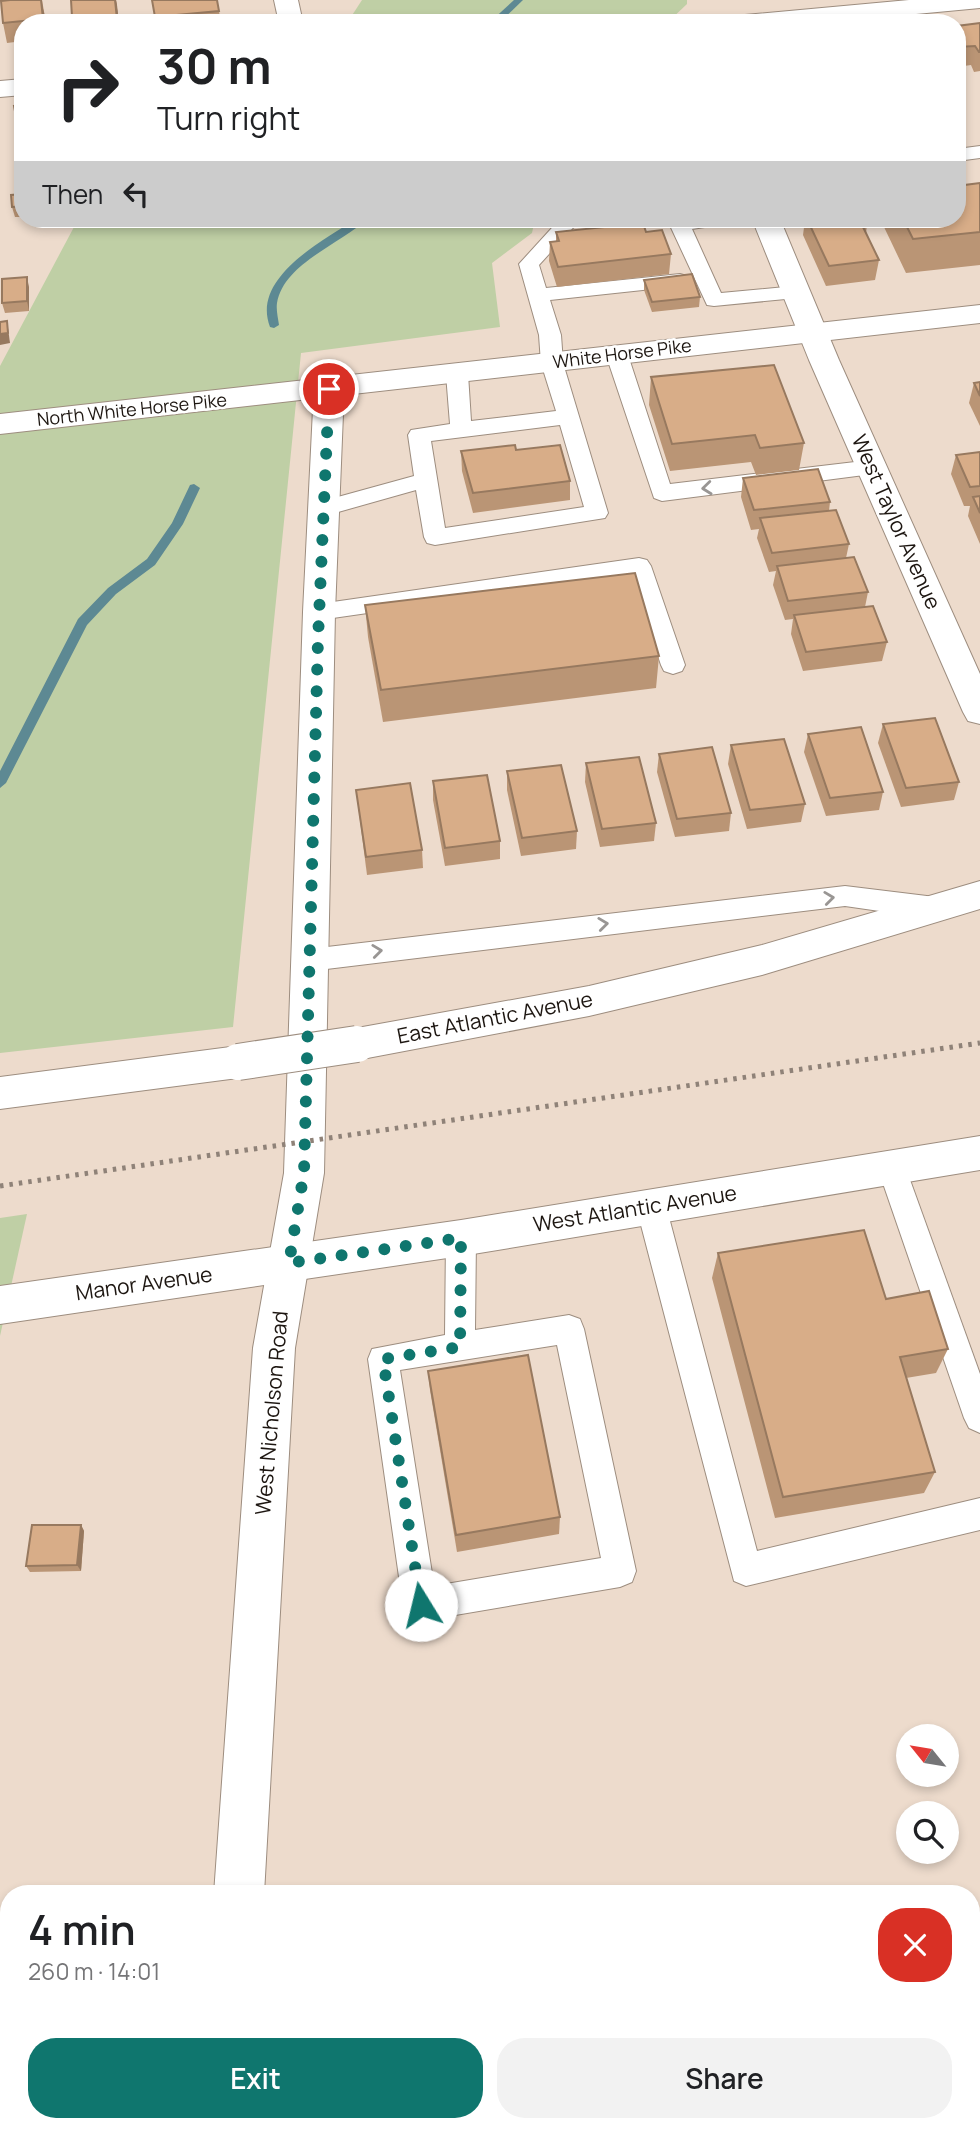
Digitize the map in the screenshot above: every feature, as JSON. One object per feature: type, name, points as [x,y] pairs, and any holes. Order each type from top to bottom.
[{"type":"main road","points":[[835,14],[980,1]]},
{"type":"main road","name":"West Taylor Avenue","points":[[770,228],[812,332],[980,712]]},
{"type":"main road","name":"White Horse Pike","points":[[264,396],[980,314]]},
{"type":"main road","name":"West Nicholson Road","points":[[240,1885],[274,1348],[304,1172],[319,612],[329,389]]},
{"type":"main road","name":"North White Horse Pike","points":[[0,424],[264,396]]},
{"type":"main road","name":"East Atlantic Avenue","points":[[0,1093],[357,1044],[589,1001],[762,960],[980,895]]},
{"type":"main road","name":"West Atlantic Avenue","points":[[289,1263],[461,1238],[980,1153]]},
{"type":"main road","name":"Manor Avenue","points":[[0,1305],[289,1263]]},
{"type":"lane","points":[[563,228],[529,264],[550,335],[552,363],[568,416],[597,513],[435,537],[419,435],[568,416]]},
{"type":"lane","points":[[681,228],[714,300],[796,292]]},
{"type":"lane","points":[[538,295],[703,277]]},
{"type":"lane","points":[[617,355],[662,493],[872,467]]},
{"type":"lane","points":[[457,374],[461,430]]},
{"type":"lane","points":[[324,508],[426,480]]},
{"type":"lane","points":[[319,612],[639,566],[673,665]]},
{"type":"lane","points":[[310,960],[845,896],[936,908]]},
{"type":"lane","points":[[891,1166],[980,1418]]},
{"type":"lane","points":[[651,1206],[746,1570],[980,1514]]},
{"type":"lane","points":[[460,1347],[461,1238]]},
{"type":"lane","points":[[569,1329],[620,1571],[421,1605],[383,1359],[460,1347],[569,1329]]},
{"type":"green space","points":[[362,0],[687,0],[687,4],[676,14],[353,14]]},
{"type":"green space","points":[[73,228],[533,228],[532,233],[492,263],[500,327],[301,353],[233,1027],[0,1053],[0,366]]},
{"type":"green space","points":[[27,1214],[0,1336],[0,1218]]},
{"type":"building","points":[[41,0],[42,14],[14,14],[14,22],[3,23],[1,1]]},
{"type":"building","points":[[71,0],[115,0],[116,14],[72,14]]},
{"type":"building","points":[[152,0],[217,0],[219,11],[187,14],[154,14]]},
{"type":"building","points":[[980,23],[980,52],[975,46],[966,46],[966,25]]},
{"type":"building","points":[[980,183],[980,232],[913,239],[908,228],[966,228],[966,185]]},
{"type":"building","points":[[595,228],[645,228],[646,232],[662,230],[671,254],[558,267],[550,242],[559,241],[556,232]]},
{"type":"building","points":[[811,228],[863,228],[879,260],[829,266]]},
{"type":"building","points":[[692,274],[700,297],[652,302],[644,280]]},
{"type":"building","points":[[27,277],[27,301],[2,303],[2,279]]},
{"type":"building","points":[[7,321],[8,333],[0,334],[0,322]]},
{"type":"building","points":[[774,365],[804,443],[760,448],[755,435],[672,444],[651,377]]},
{"type":"building","points":[[980,382],[980,396],[974,383]]},
{"type":"building","points":[[515,445],[516,450],[560,445],[570,481],[473,493],[461,451]]},
{"type":"building","points":[[980,452],[980,486],[970,487],[956,455]]},
{"type":"building","points":[[818,469],[830,502],[754,510],[743,478]]},
{"type":"building","points":[[980,496],[980,513],[973,497]]},
{"type":"building","points":[[836,510],[849,544],[772,553],[760,518]]},
{"type":"building","points":[[854,557],[868,592],[788,601],[777,566]]},
{"type":"building","points":[[635,573],[659,656],[381,690],[365,605]]},
{"type":"building","points":[[873,606],[887,642],[806,652],[794,615]]},
{"type":"building","points":[[935,718],[959,782],[906,788],[883,724]]},
{"type":"building","points":[[861,727],[883,792],[830,798],[808,734]]},
{"type":"building","points":[[784,739],[805,804],[750,810],[731,745]]},
{"type":"building","points":[[712,747],[731,813],[677,819],[659,754]]},
{"type":"building","points":[[639,757],[656,823],[602,829],[586,763]]},
{"type":"building","points":[[561,765],[577,831],[522,838],[507,771]]},
{"type":"building","points":[[487,775],[500,841],[445,848],[433,781]]},
{"type":"building","points":[[410,783],[422,850],[366,857],[356,790]]},
{"type":"building","points":[[864,1230],[886,1299],[929,1291],[948,1349],[900,1357],[935,1472],[783,1497],[718,1253]]},
{"type":"building","points":[[528,1355],[560,1517],[456,1535],[428,1371]]},
{"type":"building","points":[[32,1525],[81,1525],[77,1565],[26,1566]]},
{"type":"waterway","points":[[503,14],[519,0]]},
{"type":"waterway","points":[[274,325],[272,303],[285,278],[296,266],[348,228]]},
{"type":"waterway","points":[[0,783],[82,622],[112,591],[151,562],[177,524],[194,488]]},
{"type":"railway","points":[[0,1186],[980,1043]]},
{"type":"route","points":[[329,389],[318,639],[304,1172],[289,1263],[461,1238],[460,1347],[383,1359],[421,1605]]}]
